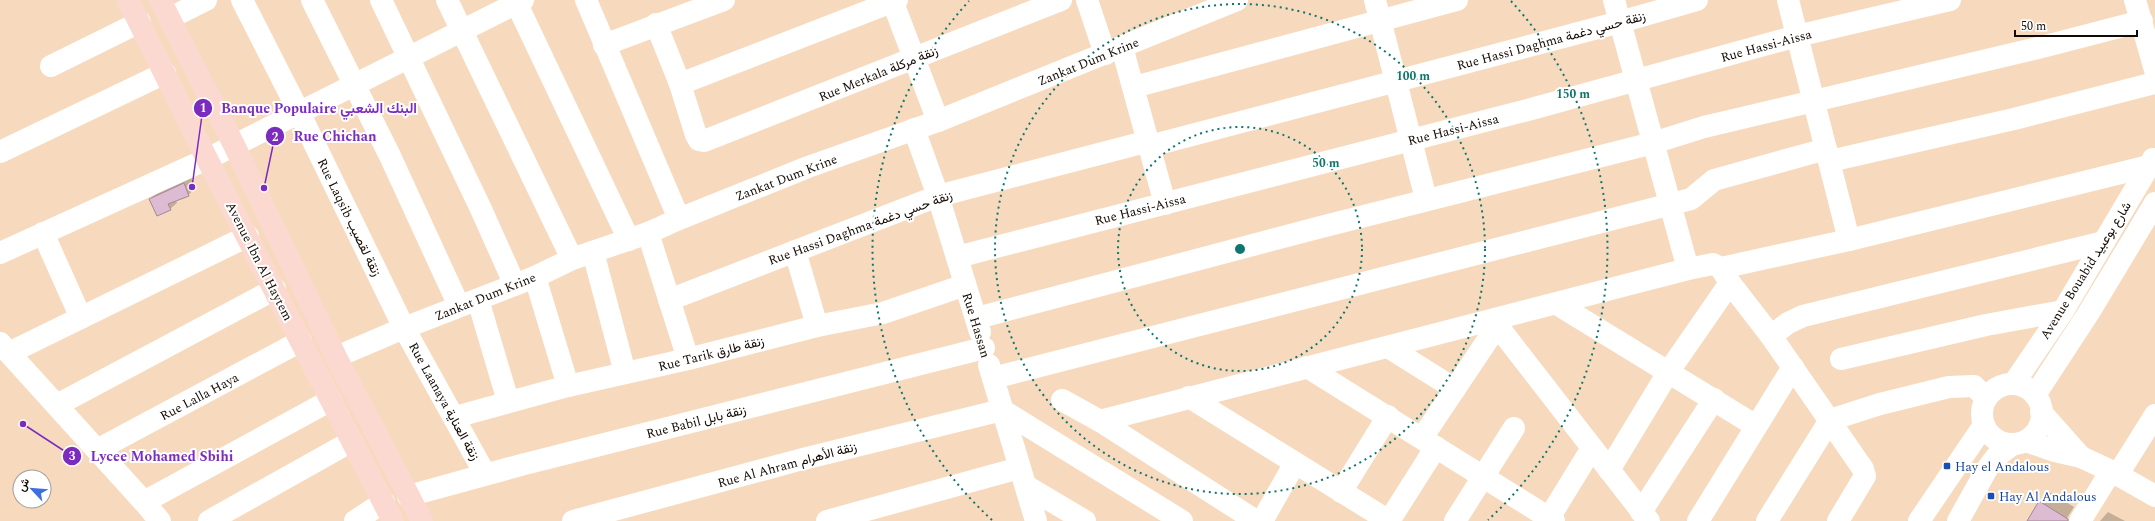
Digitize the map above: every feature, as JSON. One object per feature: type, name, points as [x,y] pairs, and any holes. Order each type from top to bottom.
[{"type":"main road","name":"Avenue Ibn Al Haytem","points":[[128,0],[207,159],[248,236],[388,512]]},
{"type":"main road","name":"Avenue Ibn Al Haytem","points":[[165,9],[234,144],[336,357],[422,521]]},
{"type":"street","points":[[165,9],[206,0]]},
{"type":"street","name":"Rue Laqsib زنقة لقصيب","points":[[242,0],[299,112],[404,328]]},
{"type":"street","points":[[312,0],[390,156],[469,303],[508,401]]},
{"type":"street","points":[[381,0],[480,207],[515,285]]},
{"type":"street","points":[[447,0],[572,259]]},
{"type":"street","points":[[586,0],[679,218]]},
{"type":"street","points":[[604,45],[656,24],[680,8],[724,0]]},
{"type":"street","name":"Rue Merkala زنقة مركلة","points":[[680,84],[696,135],[701,141],[711,139],[1061,0]]},
{"type":"street","points":[[1087,0],[1134,87],[1165,204]]},
{"type":"street","name":"Zankat Dum Krine","points":[[336,357],[404,328],[535,277],[572,259],[639,236],[679,218],[808,167],[938,121],[1237,0]]},
{"type":"street","points":[[1375,0],[1426,199]]},
{"type":"street","points":[[1134,87],[1457,0]]},
{"type":"street","points":[[1614,0],[1688,269]]},
{"type":"street","name":"Rue Hassi Daghma زنقة حسي دغمة","points":[[669,300],[938,196],[1396,81],[1620,22],[1697,0]]},
{"type":"street","points":[[1788,0],[1849,240]]},
{"type":"street","name":"Rue Hassi-Aissa","points":[[957,257],[1411,139],[1524,112],[1797,36],[1950,0]]},
{"type":"street","points":[[2135,0],[2155,70]]},
{"type":"street","points":[[0,253],[207,159],[234,144],[462,31],[518,1],[639,236],[669,300],[688,359]]},
{"type":"street","points":[[656,24],[680,84],[894,1],[938,121]]},
{"type":"street","points":[[977,318],[1426,199],[1653,143],[1704,127],[2042,47],[2142,21]]},
{"type":"street","points":[[51,66],[140,22]]},
{"type":"street","points":[[0,152],[165,73]]},
{"type":"street","points":[[993,378],[1691,199],[1714,180],[1828,155],[2014,119],[2155,83]]},
{"type":"street","name":"Rue Hassan","points":[[914,129],[938,196],[965,285],[977,318],[984,348],[1022,477],[1033,520]]},
{"type":"street","points":[[1610,470],[1725,276],[1849,240],[2152,161]]},
{"type":"street","name":"Avenue Bouabid شارع بوعبيد","points":[[2014,383],[2063,311],[2152,161]]},
{"type":"street","name":"Avenue Bouabid شارع بوعبيد","points":[[2038,404],[2088,314],[2153,213]]},
{"type":"street","points":[[43,233],[81,318]]},
{"type":"street","points":[[160,521],[4,348],[81,318],[248,236]]},
{"type":"street","points":[[1771,336],[1788,323],[1803,316],[2104,242]]},
{"type":"street","points":[[795,251],[818,326]]},
{"type":"street","points":[[593,252],[625,373]]},
{"type":"street","points":[[1100,422],[1306,367],[1495,323],[1557,304],[1688,269],[1713,264],[1725,276],[1771,336],[1830,420],[1864,472],[1865,476],[1838,521]]},
{"type":"street","points":[[535,277],[568,386]]},
{"type":"street","name":"Rue Tarik زنقة طارق","points":[[455,417],[508,401],[568,386],[688,359],[818,326],[883,313],[965,285]]},
{"type":"street","points":[[57,406],[275,289]]},
{"type":"street","points":[[1557,304],[1669,371],[1756,426]]},
{"type":"street","points":[[1841,358],[1986,325],[2063,311]]},
{"type":"street","points":[[1189,397],[1389,521],[1454,389],[1495,323]]},
{"type":"street","points":[[1495,323],[1645,516],[1714,399]]},
{"type":"street","name":"Rue Laanaya زنقة العناية","points":[[404,328],[455,417],[485,474]]},
{"type":"street","name":"Rue Lalla Haya","points":[[97,450],[301,342]]},
{"type":"street","points":[[1388,347],[1454,389]]},
{"type":"street","name":"Rue Babil زنقة بابل","points":[[408,496],[485,474],[984,348]]},
{"type":"street","points":[[1306,367],[1388,416],[1552,520],[1592,448]]},
{"type":"street","points":[[1698,521],[1793,367]]},
{"type":"street","points":[[2081,457],[2027,388],[2014,383],[2000,387],[1986,398],[1982,411],[1984,425],[1996,439],[2004,443],[2019,442],[2055,452],[2081,457],[2115,472],[2155,496]]},
{"type":"street","points":[[1767,521],[1830,420],[1880,404],[1949,388],[1974,386],[1986,398]]},
{"type":"street","points":[[144,502],[331,400]]},
{"type":"street","points":[[1062,400],[1100,422],[1256,521]]},
{"type":"street","points":[[1958,521],[1987,469],[1996,457],[2038,428],[2038,404]]},
{"type":"street","points":[[1002,410],[1179,520]]},
{"type":"street","name":"Rue Al Ahram زنقة الأهرام","points":[[573,521],[799,460],[1002,410]]},
{"type":"street","points":[[2080,521],[2155,414]]},
{"type":"street","points":[[1341,492],[1388,416]]},
{"type":"street","points":[[1919,521],[1984,425]]},
{"type":"street","points":[[1455,521],[1482,476],[1514,428]]},
{"type":"street","points":[[209,521],[352,441]]},
{"type":"street","points":[[1262,521],[1295,463]]},
{"type":"street","points":[[827,521],[1022,477],[1085,521]]},
{"type":"street","points":[[355,521],[388,512]]},
{"type":"building","points":[[184,183],[189,196],[168,204],[171,210],[157,216],[149,199]]},
{"type":"building","points":[[2039,501],[2068,519],[2068,521],[2027,521]]},
{"type":"place","name":"Banque Populaire البنك الشعبي","points":[[192,187]]},
{"type":"place","name":"Rue Chichan","points":[[264,188]]},
{"type":"place","name":"Lycee Mohamed Sbihi","points":[[23,424]]},
{"type":"place","name":"Hay el Andalous","points":[[1947,466]]},
{"type":"place","name":"Hay Al Andalous","points":[[1991,496]]}]
